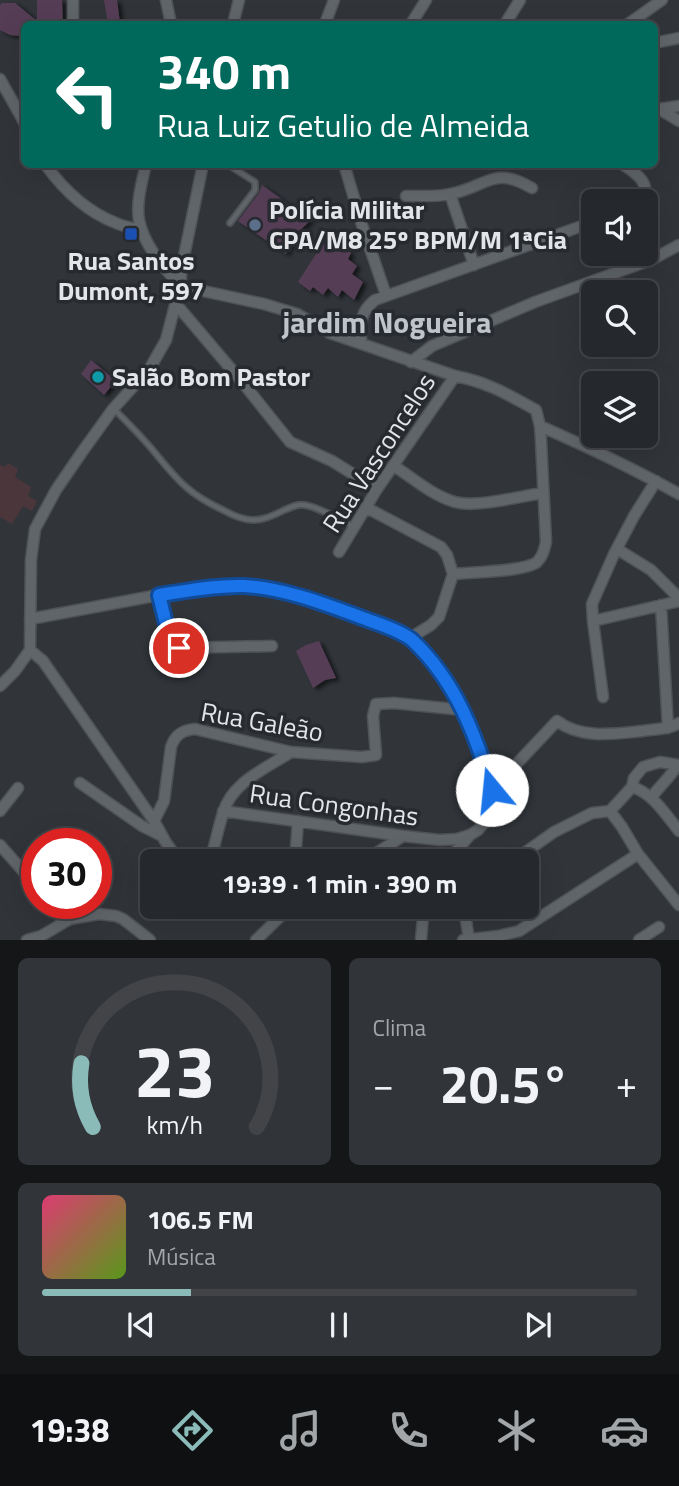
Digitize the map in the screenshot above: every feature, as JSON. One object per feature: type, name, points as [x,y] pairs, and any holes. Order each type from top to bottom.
[{"type":"street","points":[[73,0],[73,21]]},
{"type":"street","points":[[166,0],[170,21]]},
{"type":"street","points":[[234,21],[239,0]]},
{"type":"street","points":[[326,21],[334,0]]},
{"type":"street","points":[[413,21],[426,0]]},
{"type":"street","points":[[507,21],[520,0]]},
{"type":"street","points":[[632,21],[662,0]]},
{"type":"street","points":[[658,42],[679,38]]},
{"type":"street","points":[[0,79],[21,117]]},
{"type":"street","points":[[658,108],[679,106]]},
{"type":"street","points":[[658,109],[679,121]]},
{"type":"street","points":[[48,168],[67,191],[85,206],[118,225],[142,230]]},
{"type":"street","points":[[145,168],[139,212],[142,230],[155,256],[180,286],[297,314],[330,333],[411,362],[476,380],[536,410],[540,426],[546,542],[544,553],[528,567],[453,573]]},
{"type":"street","points":[[0,687],[30,650],[31,550],[35,529],[57,489],[113,409],[150,368],[166,340],[180,286],[202,168]]},
{"type":"street","points":[[345,168],[386,295]]},
{"type":"street","points":[[628,168],[639,176],[646,189]]},
{"type":"street","points":[[406,196],[450,194],[503,177],[520,181],[532,188]]},
{"type":"street","points":[[450,194],[474,265]]},
{"type":"street","points":[[361,343],[361,318],[375,300],[581,226]]},
{"type":"street","points":[[411,362],[432,346],[535,302],[652,260],[679,245]]},
{"type":"street","points":[[176,304],[290,442],[332,461],[377,489]]},
{"type":"street","name":"Rua Vasconcelos","points":[[339,552],[377,489],[455,376]]},
{"type":"street","points":[[540,426],[605,455],[679,494]]},
{"type":"street","points":[[394,466],[438,495],[456,502],[475,503],[543,493]]},
{"type":"street","points":[[603,697],[592,604],[634,516],[656,481]]},
{"type":"street","points":[[367,508],[441,547],[453,573],[439,617],[410,638]]},
{"type":"street","points":[[593,621],[679,599],[651,570],[617,549]]},
{"type":"street","points":[[30,619],[159,595],[243,586],[266,588],[344,611],[410,638],[443,677],[463,710],[480,750],[492,790],[488,818],[458,849]]},
{"type":"street","points":[[159,595],[172,646],[272,646]]},
{"type":"street","points":[[661,605],[668,728]]},
{"type":"street","points":[[30,650],[43,661],[171,849]]},
{"type":"street","name":"Rua Galeão","points":[[154,821],[164,801],[171,747],[174,738],[183,731],[195,729],[291,752],[362,757],[376,755],[373,716],[376,704],[380,702],[463,710]]},
{"type":"street","points":[[492,790],[557,721],[566,728],[607,734],[668,728],[679,723]]},
{"type":"street","points":[[213,849],[223,811],[233,792],[291,752]]},
{"type":"street","points":[[530,849],[554,832],[592,813],[610,811],[632,787],[634,778],[643,767],[660,762],[678,765],[651,798]]},
{"type":"street","points":[[80,783],[142,827],[162,836]]},
{"type":"street","points":[[632,787],[643,790],[679,831]]},
{"type":"street","points":[[0,811],[18,788]]},
{"type":"street","name":"Rua Congonhas","points":[[223,811],[440,840],[470,835]]},
{"type":"street","points":[[610,811],[638,854],[679,905]]},
{"type":"street","points":[[296,849],[298,821]]},
{"type":"street","points":[[383,849],[403,836]]},
{"type":"street","points":[[0,845],[21,869]]},
{"type":"street","points":[[465,919],[466,939],[519,931],[638,854]]},
{"type":"street","points":[[27,940],[41,936],[69,920],[99,914],[116,916],[131,924],[149,940]]},
{"type":"street","points":[[256,940],[278,919]]},
{"type":"street","points":[[422,940],[423,919]]},
{"type":"street","points":[[639,940],[659,927]]},
{"type":"lane","points":[[230,223],[255,190],[255,182],[233,168]]},
{"type":"lane","points":[[113,409],[185,487],[202,500],[233,516],[255,520],[275,516],[299,505],[307,505],[353,527]]},
{"type":"shaded area","points":[[8,463],[18,469],[15,477],[31,487],[28,496],[37,501],[32,511],[23,506],[12,524],[0,517],[0,465],[5,467]]},
{"type":"building","points":[[37,0],[62,0],[63,21],[37,21]]},
{"type":"building","points":[[104,0],[117,0],[120,21],[108,21]]},
{"type":"building","points":[[15,3],[37,21],[21,21],[21,32],[18,36],[0,30],[0,5]]},
{"type":"building","points":[[262,185],[311,220],[296,234],[286,254],[238,221]]},
{"type":"building","points":[[327,237],[351,253],[348,259],[357,266],[352,274],[363,282],[354,300],[342,290],[338,297],[328,288],[323,295],[313,287],[310,291],[298,282]]},
{"type":"building","name":"Salão Bom Pastor","points":[[91,360],[114,379],[114,383],[104,395],[81,374]]},
{"type":"building","points":[[319,641],[336,678],[325,680],[313,688],[296,651]]},
{"type":"place","name":"Polícia Militar CPA/M8 25º BPM/M 1ªCia","points":[[255,225]]},
{"type":"place","name":"Rua Santos Dumont, 597","points":[[131,234]]},
{"type":"place","name":"Salão Bom Pastor","points":[[98,377]]},
{"type":"district","name":"jardim Nogueira","points":[[387,323]]},
{"type":"route","points":[[179,648],[171,644],[159,595],[217,587],[266,588],[382,625],[410,638],[443,677],[463,710],[480,750],[492,790]]}]
